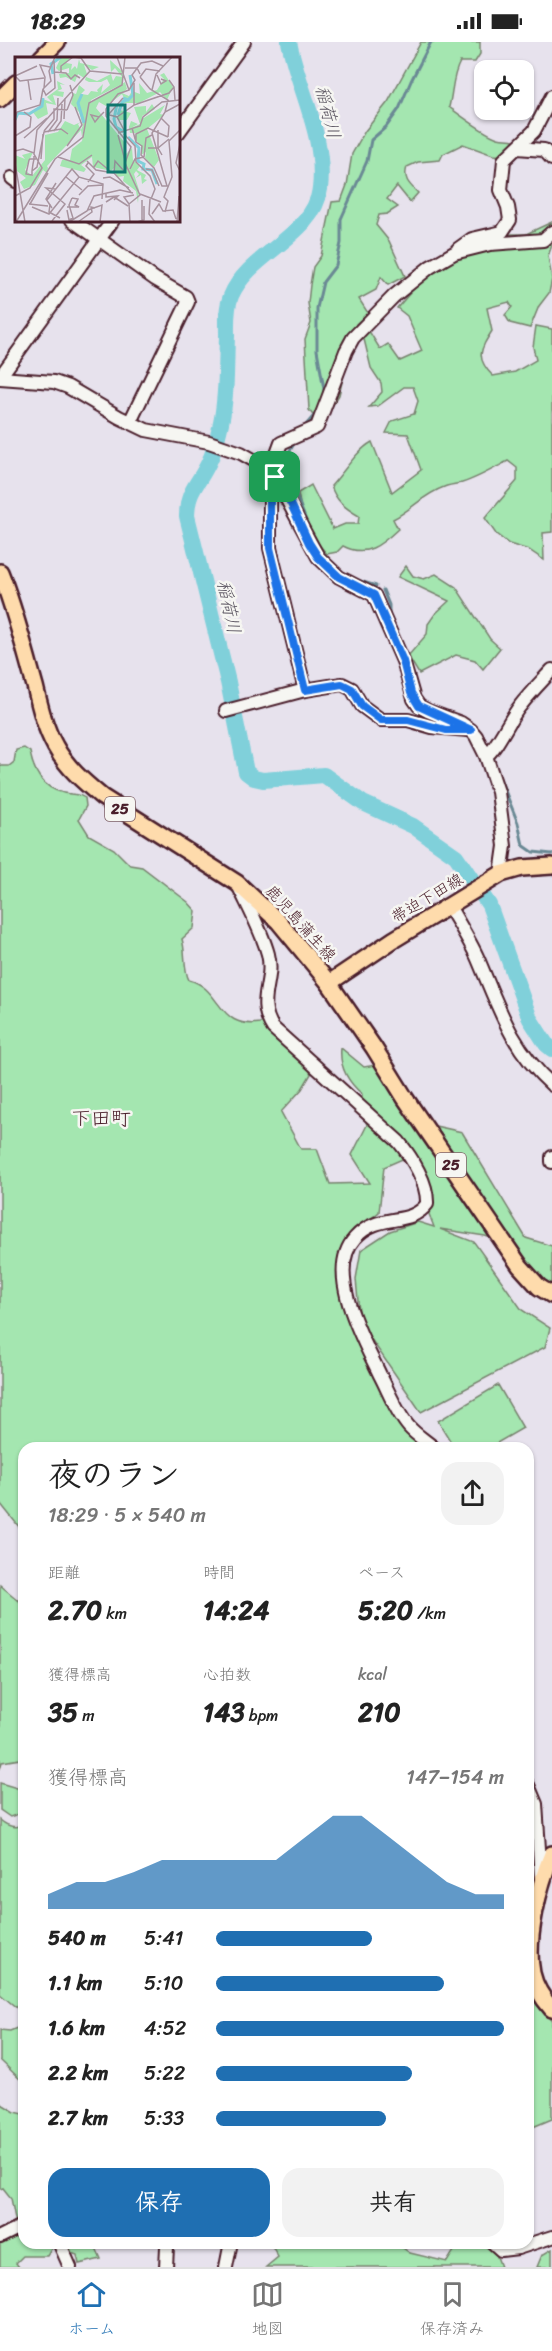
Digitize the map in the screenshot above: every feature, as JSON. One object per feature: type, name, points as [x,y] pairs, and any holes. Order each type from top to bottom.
[{"type":"main road","points":[[42,57],[57,42]]},
{"type":"main road","points":[[0,99],[15,84]]},
{"type":"main road","name":"鹿児島蒲生線","points":[[0,572],[11,602],[47,727],[56,748],[66,762],[84,782],[102,796],[237,883],[278,921],[329,983],[520,1266],[539,1287],[552,1295]]},
{"type":"main road","name":"帯迫下田線","points":[[329,983],[397,937],[501,874],[522,868],[552,866]]},
{"type":"main road","points":[[534,1922],[541,1879],[552,1854]]},
{"type":"main road","points":[[534,1978],[538,1989],[552,2009]]},
{"type":"street","points":[[180,130],[240,44]]},
{"type":"street","points":[[305,690],[270,548],[270,484],[281,443],[317,427],[346,351],[358,332],[394,296],[430,267],[453,254],[472,239],[502,232],[510,220],[508,207],[501,190],[504,160],[534,132],[552,96]]},
{"type":"street","points":[[517,148],[544,150],[552,159]]},
{"type":"street","points":[[75,222],[161,283],[186,297],[188,302],[130,422]]},
{"type":"street","points":[[0,378],[112,222]]},
{"type":"street","points":[[453,254],[490,244],[543,240],[552,232]]},
{"type":"street","points":[[0,378],[54,382],[68,387],[130,422],[166,435],[209,442],[234,451],[273,473],[318,557],[339,577],[374,595],[403,661],[411,693],[419,706],[471,730],[486,756],[498,792],[506,846],[501,874]]},
{"type":"street","points":[[486,756],[492,751],[520,705],[552,670]]},
{"type":"street","points":[[226,711],[305,690],[342,684],[352,689],[362,706],[381,720],[408,720],[446,730],[471,730]]},
{"type":"street","points":[[237,883],[268,956],[264,999],[267,1019],[273,1028],[348,1093],[399,1142],[409,1154],[426,1190],[427,1204],[421,1212],[412,1216],[376,1222],[366,1227],[353,1239],[344,1259],[345,1282],[355,1324],[399,1412],[410,1428],[427,1442]]},
{"type":"street","points":[[449,906],[478,958],[494,1001],[514,1040],[527,1060],[552,1085]]},
{"type":"street","points":[[552,1157],[552,1162]]},
{"type":"street","points":[[534,1799],[541,1879]]},
{"type":"street","points":[[0,2238],[18,2228]]},
{"type":"street","points":[[534,2243],[552,2237]]},
{"type":"street","points":[[62,2249],[70,2267]]},
{"type":"street","points":[[166,2249],[166,2267]]},
{"type":"street","points":[[226,2267],[230,2249]]},
{"type":"green space","points":[[421,42],[480,42],[480,54],[476,60],[460,62],[457,67],[449,107],[493,136],[516,141],[506,156],[493,155],[463,144],[443,154],[440,160],[418,162],[407,167],[406,178],[418,193],[410,202],[397,186],[387,199],[398,207],[387,214],[379,215],[376,225],[389,241],[405,276],[388,285],[381,277],[376,290],[359,299],[368,313],[356,324],[339,395],[333,405],[315,418],[309,410],[305,339],[311,323],[308,303],[313,267],[321,256],[332,202],[341,201],[347,185],[352,154],[365,131],[388,102]]},
{"type":"green space","points":[[552,222],[552,245],[548,256],[552,279],[549,293],[539,306],[530,328],[510,323],[505,315],[512,307],[509,302],[487,308],[492,331],[481,354],[487,370],[493,376],[515,372],[536,360],[533,347],[536,326],[552,329],[552,532],[543,533],[544,560],[529,550],[509,544],[496,534],[485,518],[517,481],[517,468],[508,461],[474,479],[446,486],[430,494],[393,519],[398,529],[379,545],[359,551],[343,546],[337,552],[327,554],[308,526],[298,493],[311,485],[333,529],[345,524],[358,524],[359,516],[342,504],[331,486],[366,446],[372,442],[392,492],[421,470],[408,434],[386,433],[392,421],[414,414],[418,401],[413,387],[404,387],[378,406],[369,407],[382,392],[381,383],[371,368],[363,335],[369,331],[380,349],[388,344],[400,361],[422,351],[407,316],[397,308],[430,270],[481,243],[512,234],[526,234]]},
{"type":"green space","points":[[406,566],[413,576],[424,579],[436,574],[456,587],[490,639],[500,648],[483,669],[475,660],[456,655],[419,674],[408,656],[427,634],[428,624],[435,614],[449,601],[398,577]]},
{"type":"green space","points":[[24,748],[30,752],[38,775],[48,786],[62,793],[85,798],[86,806],[79,819],[89,835],[114,849],[130,865],[142,867],[188,902],[196,911],[194,928],[182,939],[189,980],[208,991],[229,1016],[238,1021],[250,1024],[266,1022],[305,1061],[311,1074],[302,1089],[281,1112],[301,1149],[317,1149],[330,1184],[370,1183],[352,1155],[367,1125],[362,1109],[362,1094],[353,1085],[343,1068],[341,1048],[364,1067],[376,1065],[413,1121],[462,1132],[526,1238],[552,1246],[552,1290],[510,1244],[485,1236],[440,1229],[474,1242],[522,1310],[550,1328],[545,1347],[421,1412],[360,1323],[356,1279],[361,1250],[390,1231],[418,1222],[434,1227],[407,1157],[384,1167],[379,1212],[353,1233],[340,1282],[342,1303],[398,1417],[424,1442],[18,1442],[18,1526],[0,1503],[0,764],[9,766],[14,762],[16,750]]},
{"type":"green space","points":[[498,1385],[523,1428],[499,1442],[451,1442],[438,1421]]},
{"type":"green space","points":[[0,1585],[18,1600],[18,1759],[2,1762],[0,1769]]},
{"type":"green space","points":[[0,1783],[18,1788],[18,1814],[10,1817],[0,1810]]},
{"type":"green space","points":[[0,1820],[12,1826],[18,1826],[18,2009],[0,1994]]},
{"type":"green space","points":[[534,1835],[537,1855],[534,1864]]},
{"type":"green space","points":[[534,1993],[552,2021],[552,2119],[534,2126]]},
{"type":"green space","points":[[18,2028],[18,2077],[0,2060],[0,2030],[10,2031]]},
{"type":"green space","points":[[0,2103],[18,2113],[18,2249],[51,2249],[47,2256],[23,2256],[16,2263],[19,2267],[0,2267],[0,2239],[16,2224],[11,2198],[3,2188],[0,2189]]},
{"type":"green space","points":[[66,2249],[97,2249],[101,2259],[79,2264],[77,2255]]},
{"type":"green space","points":[[274,2249],[404,2249],[410,2253],[447,2262],[455,2249],[490,2249],[496,2254],[501,2267],[266,2267],[278,2257]]},
{"type":"green space","points":[[552,2249],[552,2267],[537,2267],[542,2255]]},
{"type":"waterway","name":"稲荷川","points":[[289,42],[319,151],[320,189],[315,205],[306,220],[252,268],[240,281],[231,296],[227,316],[225,391],[221,423],[211,457],[191,493],[187,516],[228,682],[246,772],[254,778],[263,780],[324,775],[363,803],[413,826],[456,856],[489,905],[530,1019],[546,1044],[552,1049]]},
{"type":"waterway","points":[[323,397],[324,389],[317,350],[317,308],[323,282],[336,265],[341,243],[341,219],[367,161],[371,140],[386,127],[399,109],[431,42]]},
{"type":"waterway","points":[[305,426],[318,411]]},
{"type":"waterway","points":[[295,442],[288,454],[288,475],[309,528]]},
{"type":"waterway","points":[[360,581],[376,586]]},
{"type":"waterway","points":[[383,590],[389,605],[389,617]]},
{"type":"waterway","points":[[495,766],[518,823],[523,845],[533,852],[552,854]]},
{"type":"district","name":"下田町","points":[[101,1118]]},
{"type":"route","points":[[275,477],[318,557],[332,573],[374,595],[408,674],[411,693],[419,706],[461,723],[471,730],[446,730],[408,720],[381,720],[362,706],[352,689],[342,684],[305,690],[270,548],[270,484],[275,477]]}]
